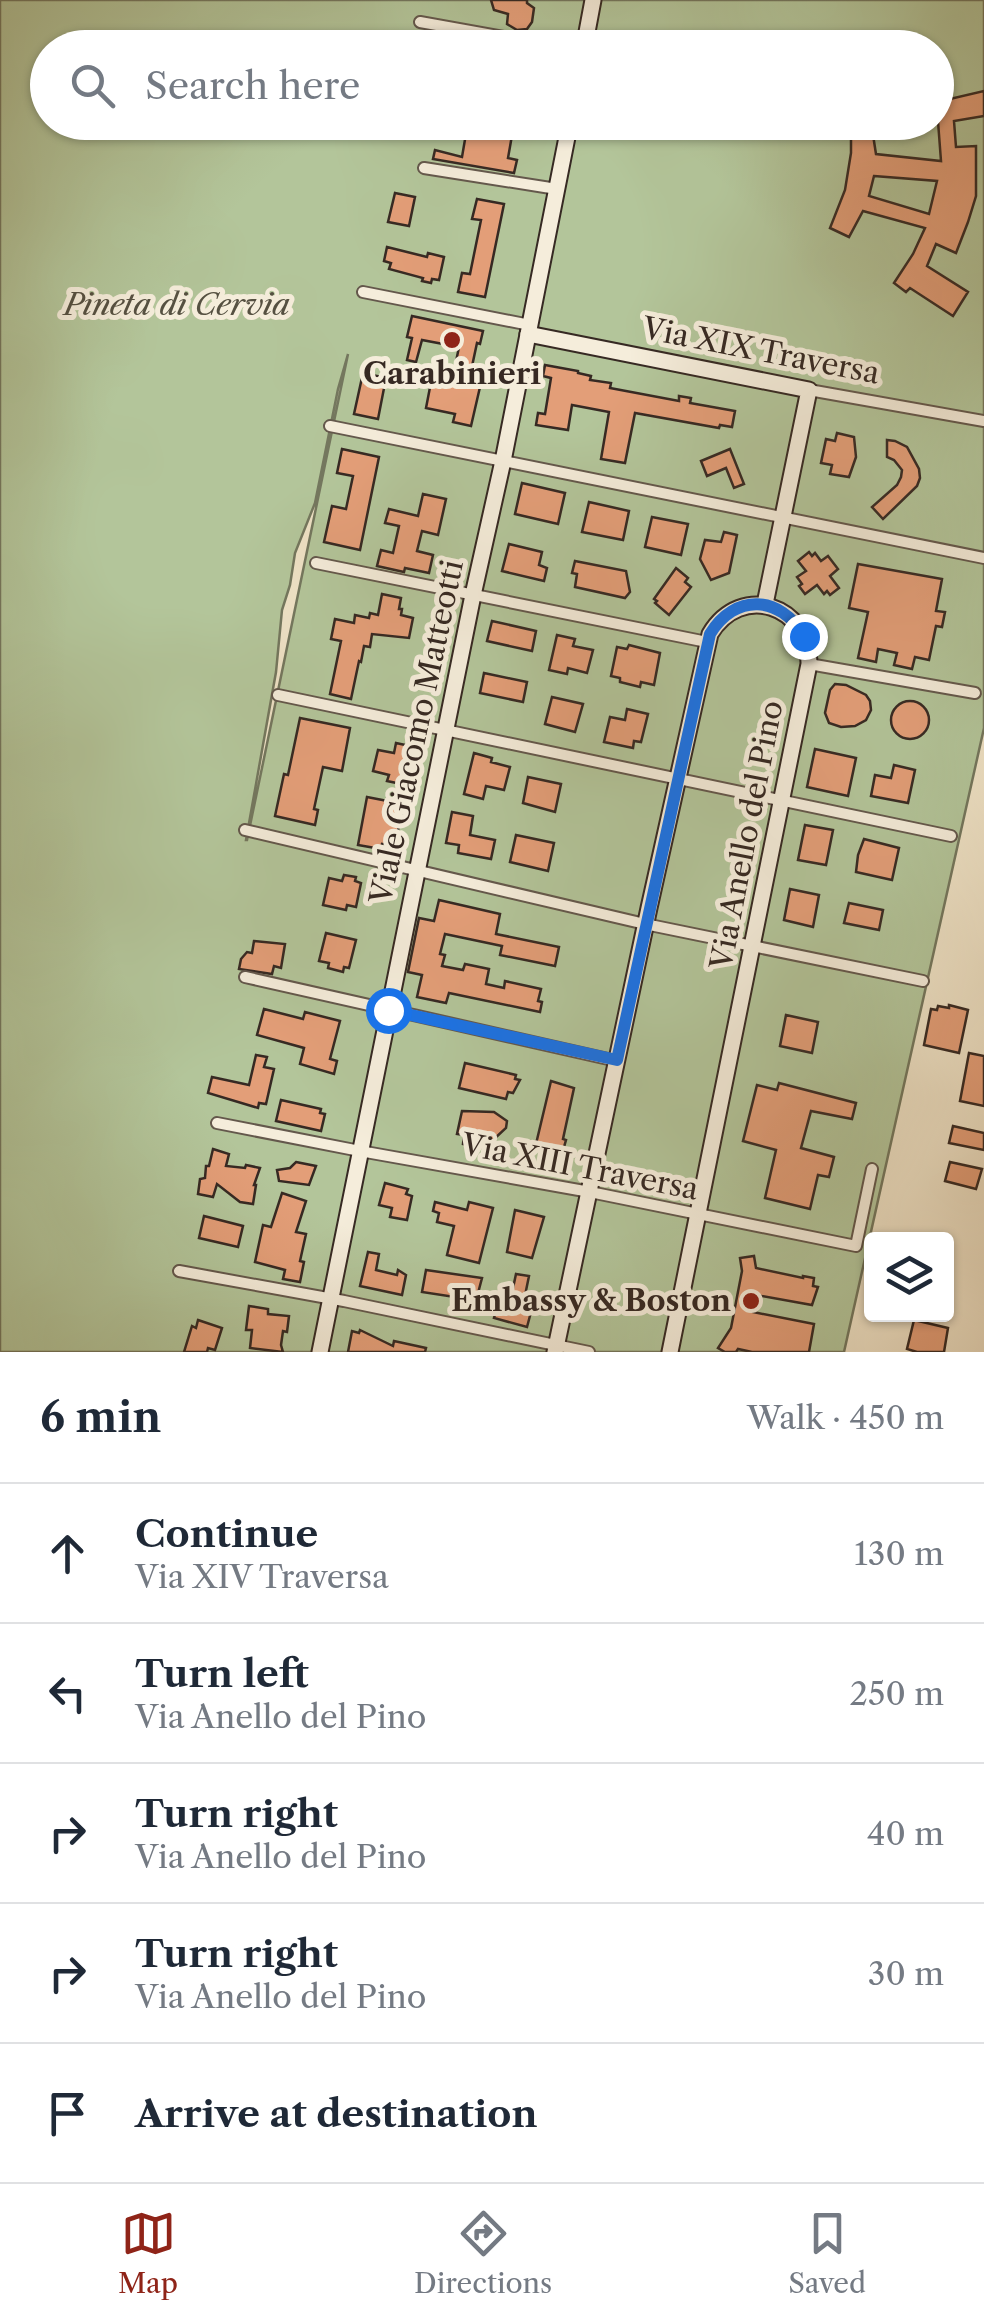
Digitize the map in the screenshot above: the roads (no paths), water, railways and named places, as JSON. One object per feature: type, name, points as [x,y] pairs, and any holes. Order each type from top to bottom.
[{"type":"street","points":[[587,30],[593,0]]},
{"type":"street","points":[[420,22],[465,30]]},
{"type":"street","name":"Viale Giacomo Matteotti","points":[[320,1352],[567,140]]},
{"type":"street","points":[[424,168],[557,189]]},
{"type":"street","name":"Via XIX Traversa","points":[[363,292],[809,390],[984,421]]},
{"type":"street","points":[[556,1348],[707,642],[715,625],[731,612],[749,604],[765,604],[809,390]]},
{"type":"street","points":[[330,426],[984,558]]},
{"type":"street","points":[[316,562],[707,642]]},
{"type":"street","name":"Via Anello del Pino","points":[[670,1352],[809,664],[798,625],[765,604]]},
{"type":"street","points":[[809,664],[975,693]]},
{"type":"street","points":[[278,694],[951,836]]},
{"type":"street","points":[[245,830],[646,924],[923,981]]},
{"type":"street","points":[[245,978],[617,1060]]},
{"type":"street","name":"Via XIII Traversa","points":[[217,1122],[856,1246],[872,1168]]},
{"type":"street","points":[[179,1272],[330,1298],[589,1352]]},
{"type":"place","name":"Carabinieri","points":[[452,340]]},
{"type":"place","name":"Embassy & Boston","points":[[751,1301]]},
{"type":"park label","name":"Pineta di Cervia","points":[[177,305]]}]
